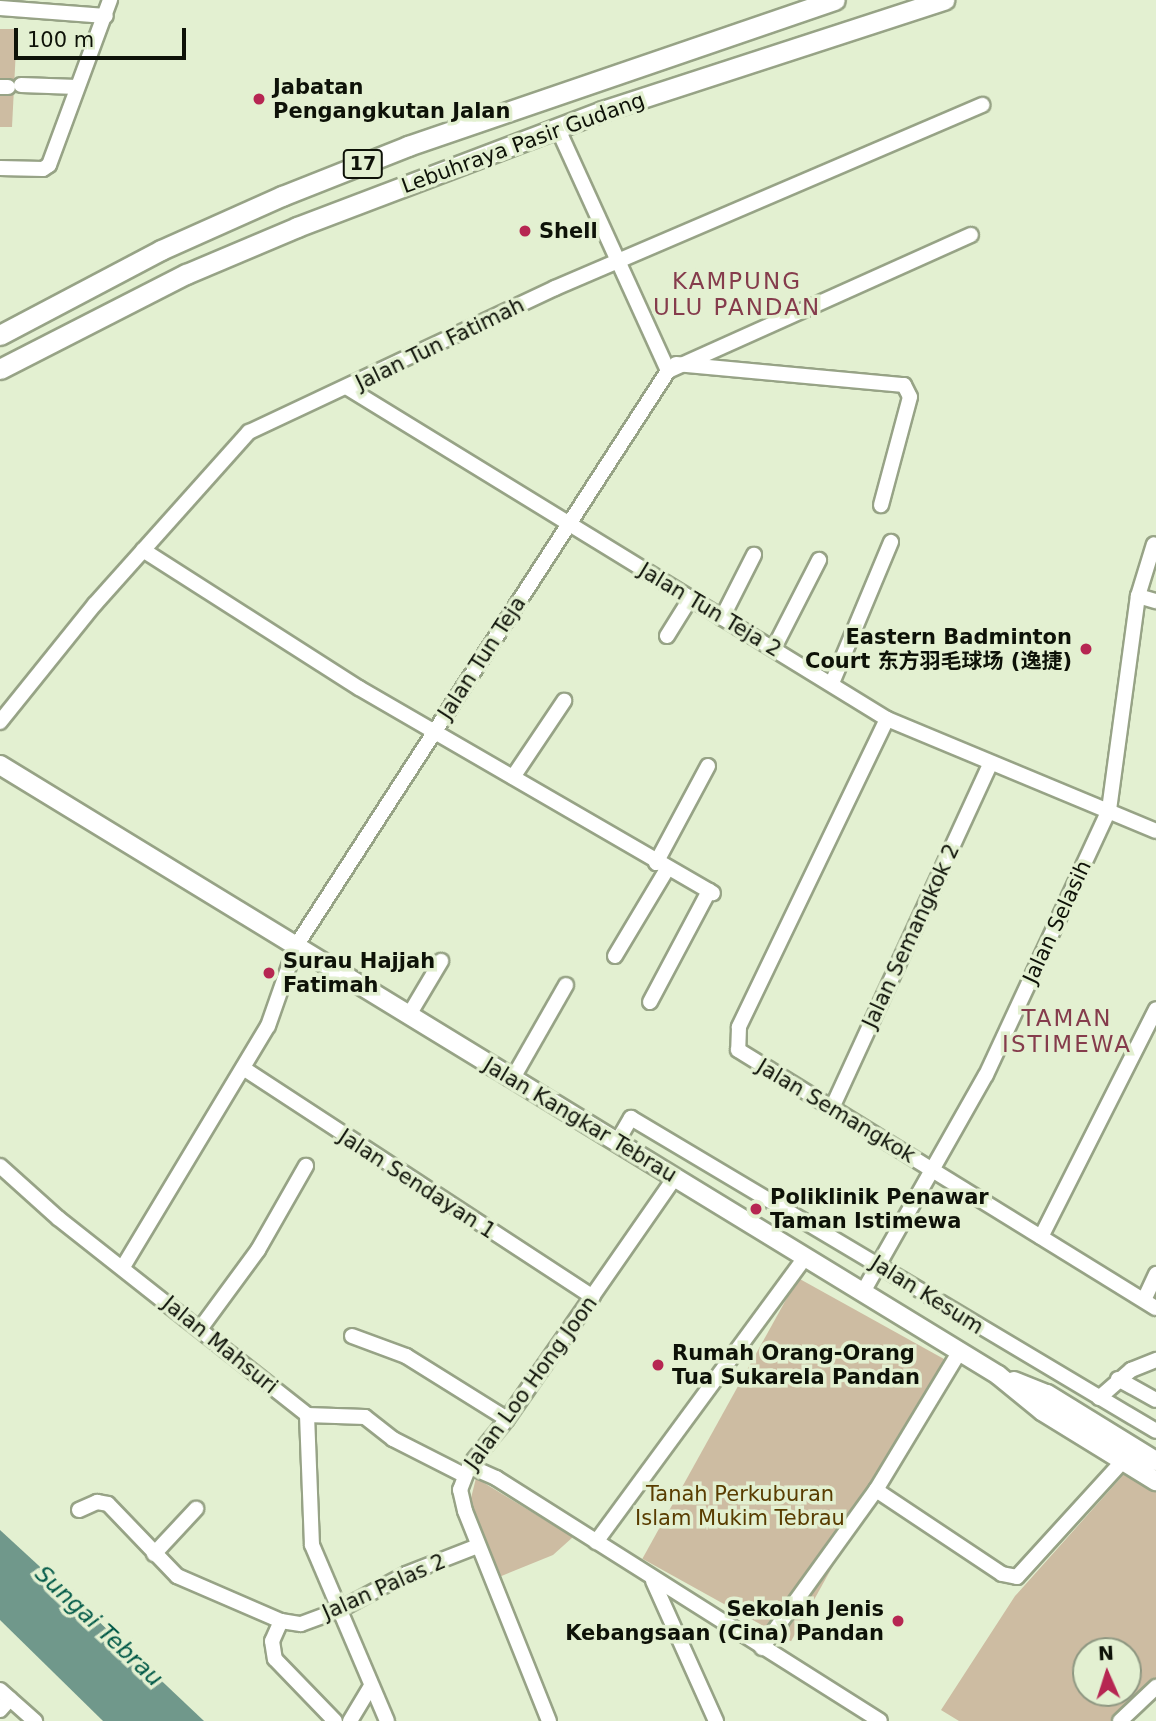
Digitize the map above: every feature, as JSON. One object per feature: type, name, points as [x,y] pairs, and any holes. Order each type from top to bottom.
[{"type":"highway","name":"Lebuhraya Pasir Gudang","points":[[0,335],[161,250],[282,195],[408,146],[835,0]]},
{"type":"highway","name":"Lebuhraya Pasir Gudang","points":[[0,369],[186,274],[557,127],[944,0]]},
{"type":"main road","name":"Jalan Kangkar Tebrau","points":[[0,765],[960,1351],[998,1375],[1042,1411],[1156,1481]]},
{"type":"main road","points":[[998,1375],[1072,1409],[1156,1461]]},
{"type":"street","points":[[0,169],[47,168],[110,0]]},
{"type":"street","points":[[0,8],[106,16]]},
{"type":"street","points":[[10,86],[77,88]]},
{"type":"street","name":"Jalan Tun Fatimah","points":[[0,722],[144,550],[249,432],[619,261],[982,105]]},
{"type":"street","points":[[557,127],[672,367]]},
{"type":"street","points":[[672,367],[971,235]]},
{"type":"street","points":[[672,367],[904,385],[910,397],[881,505]]},
{"type":"street","name":"Jalan Tun Teja","points":[[123,1267],[271,1019],[296,946],[672,367]]},
{"type":"street","name":"Jalan Tun Teja 2","points":[[348,388],[887,719],[990,765],[1109,810],[1156,831]]},
{"type":"street","points":[[832,683],[891,542]]},
{"type":"street","name":"Jalan Selasih","points":[[863,1292],[986,1075],[1109,810],[1138,596],[1154,544]]},
{"type":"street","points":[[144,550],[434,733],[711,892],[650,1002]]},
{"type":"street","points":[[722,618],[754,555]]},
{"type":"street","points":[[774,648],[819,560]]},
{"type":"street","points":[[1138,596],[1156,601]]},
{"type":"street","points":[[667,636],[690,599]]},
{"type":"street","points":[[513,777],[564,701]]},
{"type":"street","name":"Jalan Semangkok","points":[[887,719],[736,1042],[740,1053],[1150,1304]]},
{"type":"street","name":"Jalan Semangkok 2","points":[[832,1108],[990,765]]},
{"type":"street","points":[[615,956],[662,866],[708,766]]},
{"type":"street","points":[[410,1015],[441,961]]},
{"type":"street","points":[[513,1078],[566,985]]},
{"type":"street","points":[[1041,1237],[1156,1009]]},
{"type":"street","name":"Jalan Sendayan 1","points":[[243,1068],[593,1297]]},
{"type":"street","name":"Jalan Kesum","points":[[617,1142],[631,1118],[880,1265],[1082,1389],[1156,1430]]},
{"type":"street","name":"Jalan Mahsuri","points":[[0,1166],[307,1415]]},
{"type":"street","points":[[200,1329],[258,1250],[306,1166]]},
{"type":"street","name":"Jalan Loo Hong Joon","points":[[549,1721],[478,1546],[460,1490],[466,1470],[507,1419],[675,1177]]},
{"type":"street","points":[[596,1542],[805,1257]]},
{"type":"street","points":[[1150,1304],[1156,1274]]},
{"type":"street","points":[[352,1336],[406,1356],[507,1419]]},
{"type":"street","points":[[762,1648],[877,1490],[960,1351]]},
{"type":"street","points":[[1099,1398],[1118,1379],[1156,1360]]},
{"type":"street","points":[[1118,1379],[1156,1400]]},
{"type":"street","points":[[1072,1409],[1082,1389]]},
{"type":"street","points":[[387,1721],[313,1545],[307,1415],[365,1417],[393,1439],[466,1470],[596,1542],[653,1581],[880,1721]]},
{"type":"street","points":[[877,1490],[1002,1574],[1017,1577],[1124,1460]]},
{"type":"street","name":"Jalan Palas 2","points":[[79,1510],[97,1502],[108,1504],[177,1576],[281,1621],[301,1624],[339,1610],[406,1574],[478,1546]]},
{"type":"street","points":[[154,1555],[196,1508]]},
{"type":"street","points":[[653,1581],[716,1721]]},
{"type":"street","points":[[281,1621],[272,1641],[275,1659],[335,1721]]},
{"type":"street","points":[[350,1721],[372,1686]]},
{"type":"street","points":[[1120,1721],[1153,1693]]},
{"type":"street","points":[[2,1699],[9,1721]]},
{"type":"street","points":[[2,1699],[35,1721]]},
{"type":"green space","points":[[0,29],[17,29],[12,127],[0,127]]},
{"type":"green space","name":"Tanah Perkuburan Islam Mukim Tebrau","points":[[798,1278],[947,1360],[791,1641],[642,1559]]},
{"type":"green space","points":[[1125,1473],[1156,1492],[1156,1682],[1142,1695],[1142,1637],[1072,1637],[1072,1707],[1128,1707],[1113,1721],[959,1721],[941,1710],[1015,1596]]},
{"type":"green space","points":[[476,1478],[573,1537],[553,1555],[499,1577],[470,1502]]},
{"type":"water","name":"Sungai Tebrau","points":[[0,1530],[204,1721],[103,1721],[0,1620]]},
{"type":"place","name":"Jabatan Pengangkutan Jalan","points":[[259,99]]},
{"type":"place","name":"Shell","points":[[525,231]]},
{"type":"place","name":"Eastern Badminton Court 东方羽毛球场 (逸捷)","points":[[1086,649]]},
{"type":"place","name":"Surau Hajjah Fatimah","points":[[269,973]]},
{"type":"place","name":"Poliklinik Penawar Taman Istimewa","points":[[756,1209]]},
{"type":"place","name":"Rumah Orang-Orang Tua Sukarela Pandan","points":[[658,1365]]},
{"type":"place","name":"Sekolah Jenis Kebangsaan (Cina) Pandan","points":[[898,1621]]},
{"type":"district","name":"KAMPUNG ULU PANDAN","points":[[737,294]]},
{"type":"district","name":"TAMAN ISTIMEWA","points":[[1067,1031]]}]
